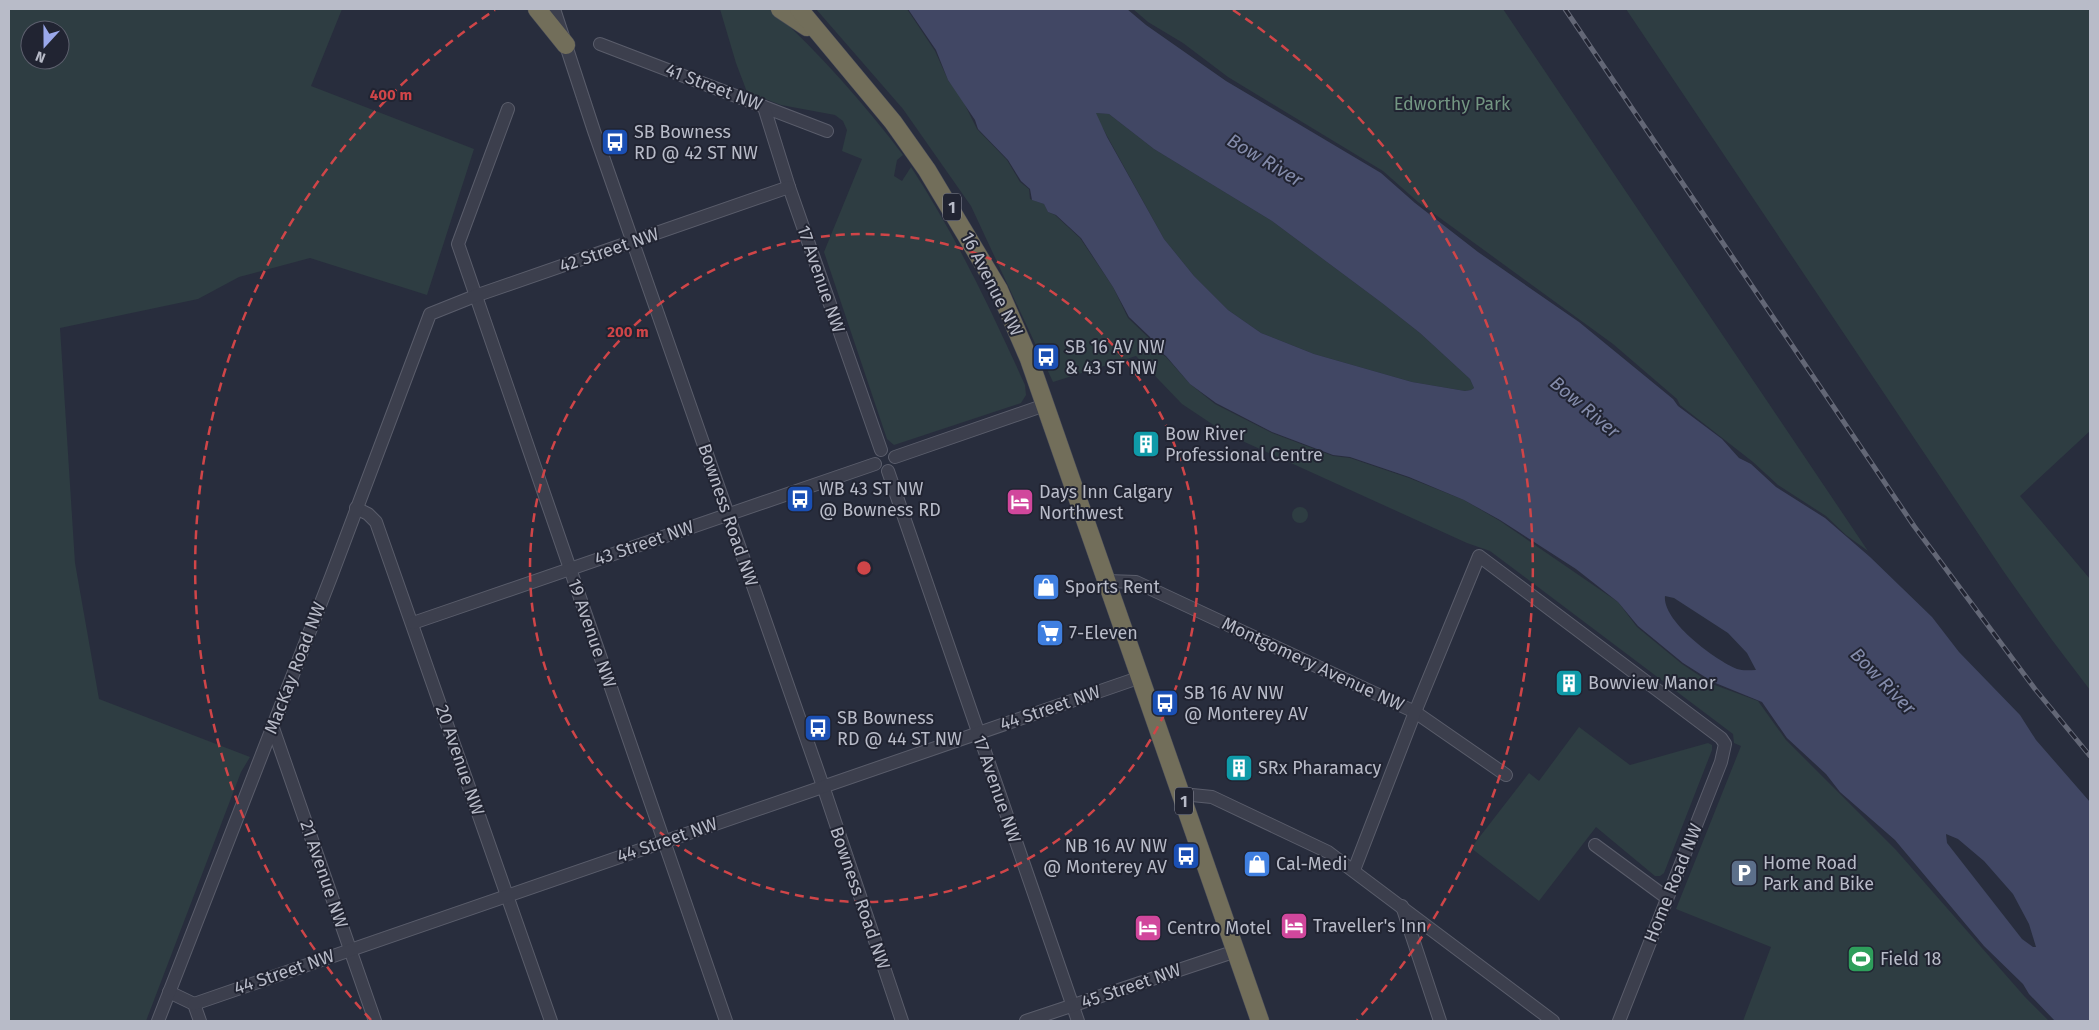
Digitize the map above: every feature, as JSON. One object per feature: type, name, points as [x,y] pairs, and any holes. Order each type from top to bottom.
[{"type":"highway","points":[[537,9],[566,45]]},
{"type":"highway","name":"16 Avenue NW","points":[[780,9],[818,34]]},
{"type":"highway","name":"16 Avenue NW","points":[[799,9],[893,122],[952,209],[999,290],[1029,359],[1260,1021]]},
{"type":"street","name":"Bowness Road NW","points":[[554,9],[727,514],[823,786],[902,1021]]},
{"type":"street","name":"41 Street NW","points":[[600,44],[827,131]]},
{"type":"street","name":"17 Avenue NW","points":[[764,107],[789,187],[881,450]]},
{"type":"street","name":"19 Avenue NW","points":[[508,109],[458,244],[726,1021]]},
{"type":"street","name":"42 Street NW","points":[[430,314],[476,296],[789,187]]},
{"type":"street","name":"MacKay Road NW","points":[[158,1021],[273,728],[430,314]]},
{"type":"street","points":[[896,457],[1045,405]]},
{"type":"street","points":[[881,450],[888,450],[896,457],[895,464],[888,470],[879,469],[875,464],[874,457],[881,450]]},
{"type":"street","name":"43 Street NW","points":[[414,622],[875,464]]},
{"type":"street","name":"17 Avenue NW","points":[[888,470],[1078,1021]]},
{"type":"street","name":"20 Avenue NW","points":[[356,508],[368,514],[376,522],[414,622],[551,1021]]},
{"type":"street","name":"Home Road NW","points":[[1415,712],[1480,556],[1721,738],[1725,744],[1720,762],[1619,1021]]},
{"type":"street","name":"Montgomery Avenue NW","points":[[1108,581],[1136,582],[1415,712],[1506,775]]},
{"type":"street","name":"44 Street NW","points":[[194,1004],[1141,677]]},
{"type":"street","points":[[1354,870],[1415,712]]},
{"type":"street","name":"21 Avenue NW","points":[[273,728],[375,1021]]},
{"type":"street","points":[[1182,794],[1212,797],[1328,852],[1553,1021]]},
{"type":"street","points":[[1595,845],[1667,898]]},
{"type":"street","points":[[1402,906],[1440,1021]]},
{"type":"street","name":"45 Street NW","points":[[1026,1021],[1236,951]]},
{"type":"street","points":[[169,992],[194,1004],[200,1021]]},
{"type":"green space","points":[[9,9],[342,9],[311,86],[474,149],[427,295],[310,258],[239,277],[198,299],[60,328],[75,563],[99,699],[250,757],[241,772],[146,1021],[9,1021]]},
{"type":"green space","points":[[720,9],[771,9],[807,43],[840,79],[903,155],[897,160],[894,176],[902,181],[911,167],[943,220],[986,301],[1025,385],[1026,395],[1021,403],[894,445],[887,439],[824,252],[862,159],[842,151],[847,130],[843,121],[835,115],[781,105],[747,92]]},
{"type":"green space","points":[[816,9],[907,9],[935,51],[948,80],[962,99],[977,129],[1007,160],[1020,182],[1029,189],[1030,199],[1044,204],[1048,212],[1055,215],[1080,238],[1113,287],[1128,318],[1149,338],[1156,350],[1166,357],[1190,384],[1215,404],[1272,433],[1333,456],[1350,458],[1409,478],[1464,500],[1500,521],[1618,602],[1637,627],[1682,664],[1712,684],[1758,701],[1786,740],[1896,850],[2025,997],[2049,1021],[1743,1021],[1771,947],[1676,909],[1741,746],[1734,743],[1733,734],[1490,551],[1467,543],[1227,434],[1182,404],[1136,356],[1053,382],[971,206],[903,109]]},
{"type":"green space","name":"Edworthy Park","points":[[1133,9],[1503,9],[1868,551],[1846,535],[1826,516],[1778,485],[1753,462],[1680,405],[1677,399],[1613,344],[1418,202],[1383,171],[1228,77],[1183,43],[1148,22]]},
{"type":"green space","points":[[1626,9],[2090,9],[2090,431],[2020,496],[2090,579],[2090,690],[2004,572]]},
{"type":"green space","points":[[1096,113],[1109,114],[1154,149],[1272,221],[1420,333],[1470,379],[1474,388],[1465,391],[1412,382],[1314,354],[1261,333],[1228,310],[1194,276],[1164,239]]},
{"type":"green space","points":[[1300,507],[1306,509],[1308,515],[1306,521],[1300,523],[1294,521],[1292,515],[1294,509]]},
{"type":"green space","points":[[1579,727],[1630,765],[1708,743],[1712,745],[1712,750],[1664,873],[1660,876],[1655,876],[1596,827],[1539,901],[1471,848],[1529,773],[1539,781]]},
{"type":"water","name":"Bow River","points":[[908,9],[1127,9],[1146,25],[1226,81],[1381,173],[1415,203],[1478,252],[1579,322],[1673,399],[1678,406],[1722,439],[1739,458],[1751,464],[1776,487],[1825,518],[1870,557],[1932,617],[1959,652],[2020,715],[2036,740],[2090,802],[2090,1021],[2055,1021],[2029,994],[2023,984],[1984,946],[1895,840],[1840,792],[1826,774],[1787,738],[1762,702],[1713,682],[1683,663],[1638,626],[1618,602],[1576,569],[1500,520],[1464,500],[1409,477],[1350,457],[1333,455],[1272,432],[1216,403],[1190,384],[1166,356],[1157,349],[1150,337],[1129,317],[1113,287],[1081,238],[1056,215],[1048,212],[1044,204],[1032,200],[1030,189],[1021,181],[1008,160],[978,129],[975,120],[948,80],[936,50]],"holes":[[[1096,113],[1109,114],[1154,149],[1272,221],[1420,333],[1470,379],[1474,388],[1465,391],[1412,382],[1314,354],[1261,333],[1228,310],[1194,276],[1164,239],[1107,137]],[[1665,596],[1674,598],[1728,633],[1747,653],[1756,670],[1737,669],[1704,649],[1681,628],[1666,606]],[[1946,834],[1958,839],[1984,861],[2013,894],[2029,924],[2036,947],[2022,939],[1947,843]]]},
{"type":"railway","points":[[1565,9],[1914,526],[2035,689],[2090,756]]},
{"type":"place","name":"SB Bowness RD @ 42 ST NW","points":[[615,142]]},
{"type":"place","name":"SB 16 AV NW & 43 ST NW","points":[[1046,357]]},
{"type":"place","name":"Bow River Professional Centre","points":[[1146,444]]},
{"type":"place","name":"WB 43 ST NW @ Bowness RD","points":[[800,499]]},
{"type":"place","name":"Days Inn Calgary Northwest","points":[[1020,502]]},
{"type":"place","name":"Sports Rent","points":[[1046,587]]},
{"type":"place","name":"7-Eleven","points":[[1050,633]]},
{"type":"place","name":"Bowview Manor","points":[[1569,683]]},
{"type":"place","name":"SB 16 AV NW @ Monterey AV","points":[[1165,703]]},
{"type":"place","name":"SB Bowness RD @ 44 ST NW","points":[[818,728]]},
{"type":"place","name":"SRx Pharamacy","points":[[1239,768]]},
{"type":"place","name":"NB 16 AV NW @ Monterey AV","points":[[1186,856]]},
{"type":"place","name":"Cal-Medi","points":[[1257,864]]},
{"type":"place","name":"Home Road Park and Bike","points":[[1744,873]]},
{"type":"place","name":"Traveller's Inn","points":[[1294,926]]},
{"type":"place","name":"Centro Motel","points":[[1148,928]]},
{"type":"place","name":"Field 18","points":[[1861,959]]}]
